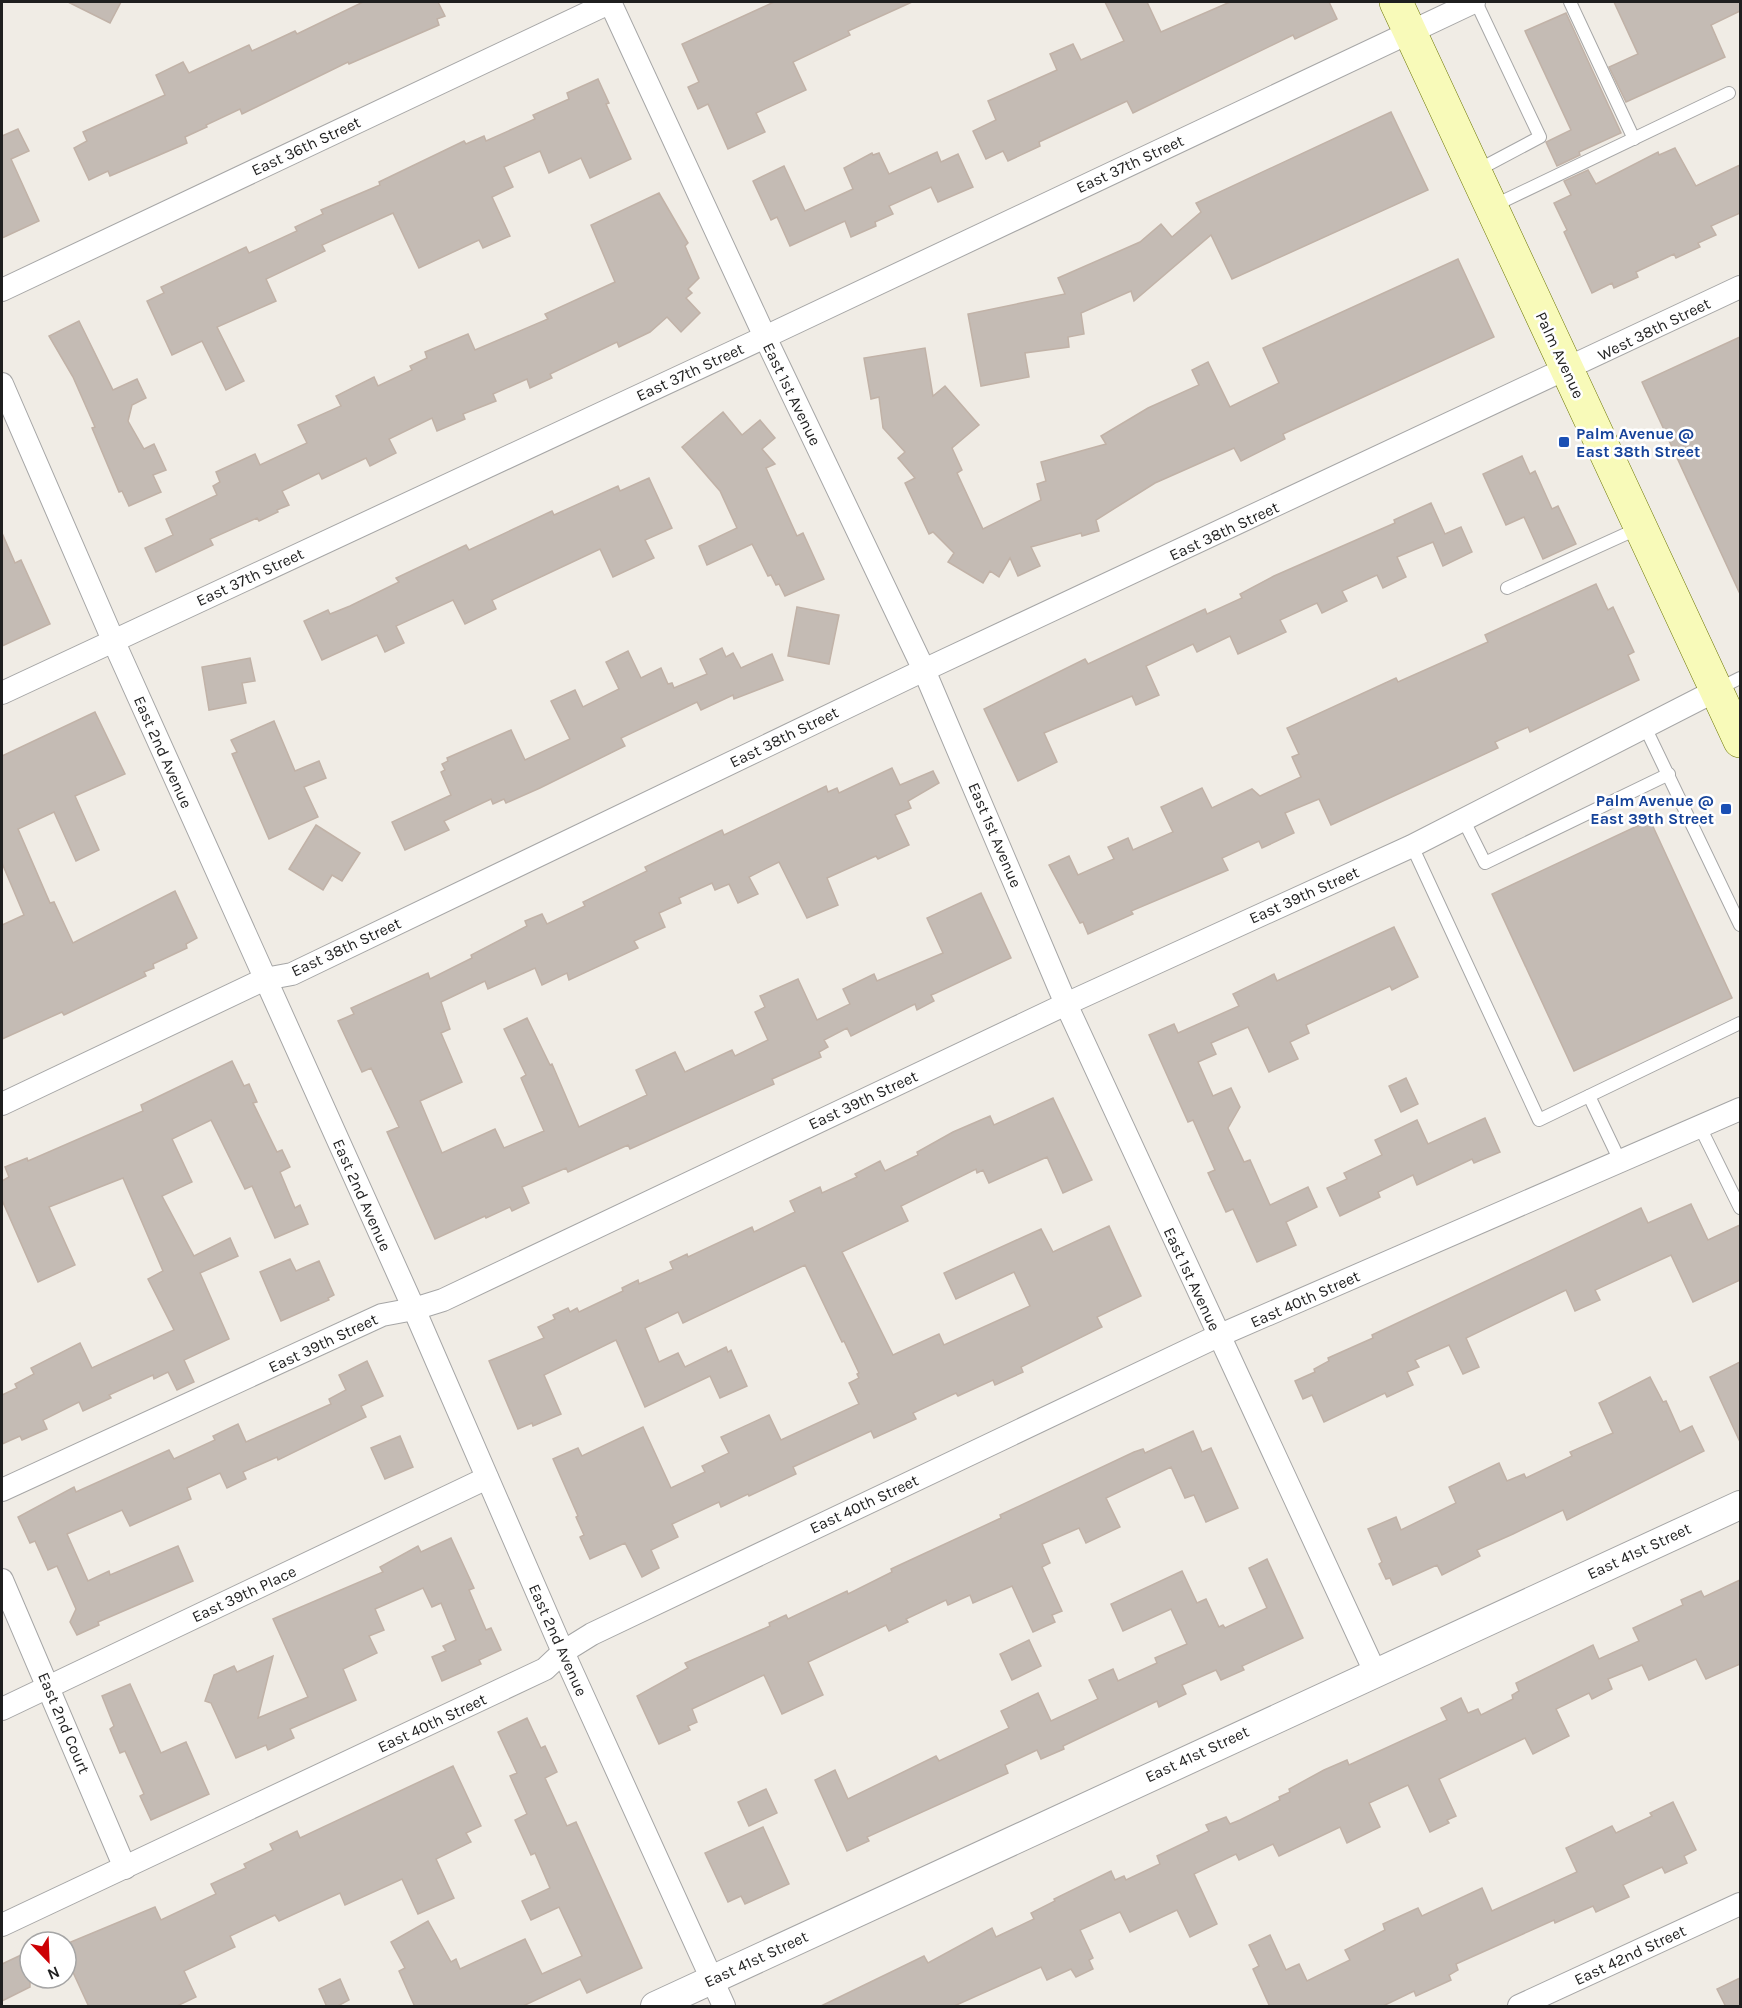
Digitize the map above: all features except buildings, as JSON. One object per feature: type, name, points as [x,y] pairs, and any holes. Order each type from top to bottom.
[{"type":"main road","name":"Palm Avenue","points":[[1396,2],[1641,528],[1729,684],[1740,741]]},
{"type":"street","name":"East 36th Street","points":[[2,290],[610,2]]},
{"type":"street","name":"East 1st Avenue","points":[[610,2],[765,337],[924,670],[1066,1004],[1375,1672]]},
{"type":"street","name":"East 37th Street","points":[[2,693],[1475,2]]},
{"type":"street","name":"West 38th Street","points":[[1568,370],[1740,289]]},
{"type":"street","name":"East 38th Street","points":[[2,1104],[265,979],[292,974],[924,670],[1568,370]]},
{"type":"street","name":"East 2nd Avenue","points":[[2,384],[113,640],[414,1310],[562,1652],[724,2007]]},
{"type":"street","name":"East 39th Street","points":[[2,1490],[382,1315],[414,1310],[443,1300],[1066,1004],[1412,846],[1729,684]]},
{"type":"street","name":"East 40th Street","points":[[2,1925],[544,1669],[562,1652],[592,1634],[1218,1336],[1740,1109]]},
{"type":"street","name":"East 39th Place","points":[[2,1709],[487,1478]]},
{"type":"street","name":"East 41st Street","points":[[655,2007],[1740,1505]]},
{"type":"street","name":"East 2nd Court","points":[[2,1580],[125,1868]]},
{"type":"street","name":"East 42nd Street","points":[[1519,2007],[1740,1904]]},
{"type":"lane","points":[[1475,2],[1540,137],[1475,172]]},
{"type":"lane","points":[[1569,2],[1634,138]]},
{"type":"lane","points":[[1491,207],[1729,93]]},
{"type":"lane","points":[[1507,588],[1641,528]]},
{"type":"lane","points":[[1645,727],[1740,925]]},
{"type":"lane","points":[[1464,821],[1485,863],[1669,774]]},
{"type":"lane","points":[[1412,846],[1539,1120],[1740,1023]]},
{"type":"lane","points":[[1588,1096],[1620,1161]]},
{"type":"lane","points":[[1700,1127],[1740,1208]]},
{"type":"place","name":"Palm Avenue @ East 38th Street","points":[[1564,442]]},
{"type":"place","name":"Palm Avenue @ East 39th Street","points":[[1726,809]]}]
